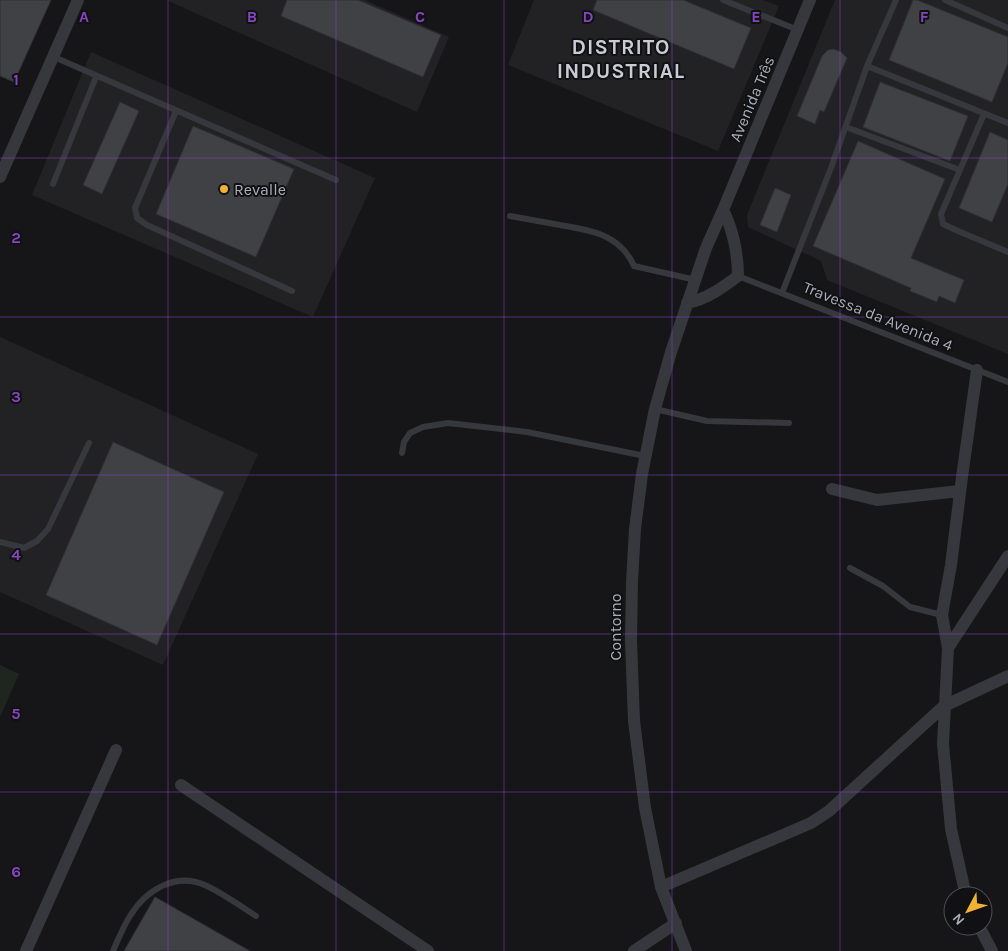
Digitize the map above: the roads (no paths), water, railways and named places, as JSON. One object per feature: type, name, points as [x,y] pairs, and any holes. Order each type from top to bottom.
[{"type":"street","points":[[0,177],[78,0]]},
{"type":"street","name":"Avenida Três","points":[[696,280],[706,248],[810,0]]},
{"type":"street","points":[[687,303],[698,301],[710,295],[738,276],[729,221],[723,210]]},
{"type":"street","name":"Contorno","points":[[686,951],[661,887],[651,844],[634,721],[632,582],[634,538],[645,456],[655,409],[671,352],[696,280]]},
{"type":"street","points":[[964,886],[951,828],[943,744],[948,648],[942,615],[951,565],[977,370]]},
{"type":"street","points":[[832,489],[877,500],[960,491]]},
{"type":"street","points":[[948,648],[1008,556]]},
{"type":"street","points":[[661,887],[811,823],[829,811],[944,706],[1008,676]]},
{"type":"street","points":[[26,951],[116,750]]},
{"type":"street","points":[[181,785],[428,951]]},
{"type":"street","points":[[634,951],[676,923]]},
{"type":"street","points":[[984,936],[992,951]]},
{"type":"lane","points":[[723,0],[798,30]]},
{"type":"lane","points":[[782,293],[846,127],[867,66],[896,0]]},
{"type":"lane","points":[[945,0],[1008,28]]},
{"type":"lane","points":[[54,57],[96,77],[336,180]]},
{"type":"lane","points":[[867,66],[1008,123]]},
{"type":"lane","points":[[53,184],[96,77]]},
{"type":"lane","points":[[176,111],[134,208],[137,218],[147,225],[292,291]]},
{"type":"lane","points":[[984,114],[941,214],[943,224],[1008,252]]},
{"type":"lane","points":[[846,127],[960,170]]},
{"type":"lane","points":[[510,216],[592,230],[612,240],[630,257],[634,266],[696,280]]},
{"type":"lane","name":"Travessa da Avenida 4","points":[[738,276],[1008,382]]},
{"type":"lane","points":[[655,409],[707,421],[789,424]]},
{"type":"lane","points":[[402,453],[404,442],[410,433],[423,427],[448,423],[526,432],[645,456]]},
{"type":"lane","points":[[0,542],[24,548],[37,541],[48,529],[89,443]]},
{"type":"lane","points":[[850,568],[883,586],[910,607],[942,615]]},
{"type":"lane","points":[[113,951],[136,907],[151,892],[171,881],[193,881],[206,885],[256,916]]},
{"type":"place","name":"Revalle","points":[[224,189]]},
{"type":"district","name":"DISTRITO INDUSTRIAL","points":[[621,59]]}]
